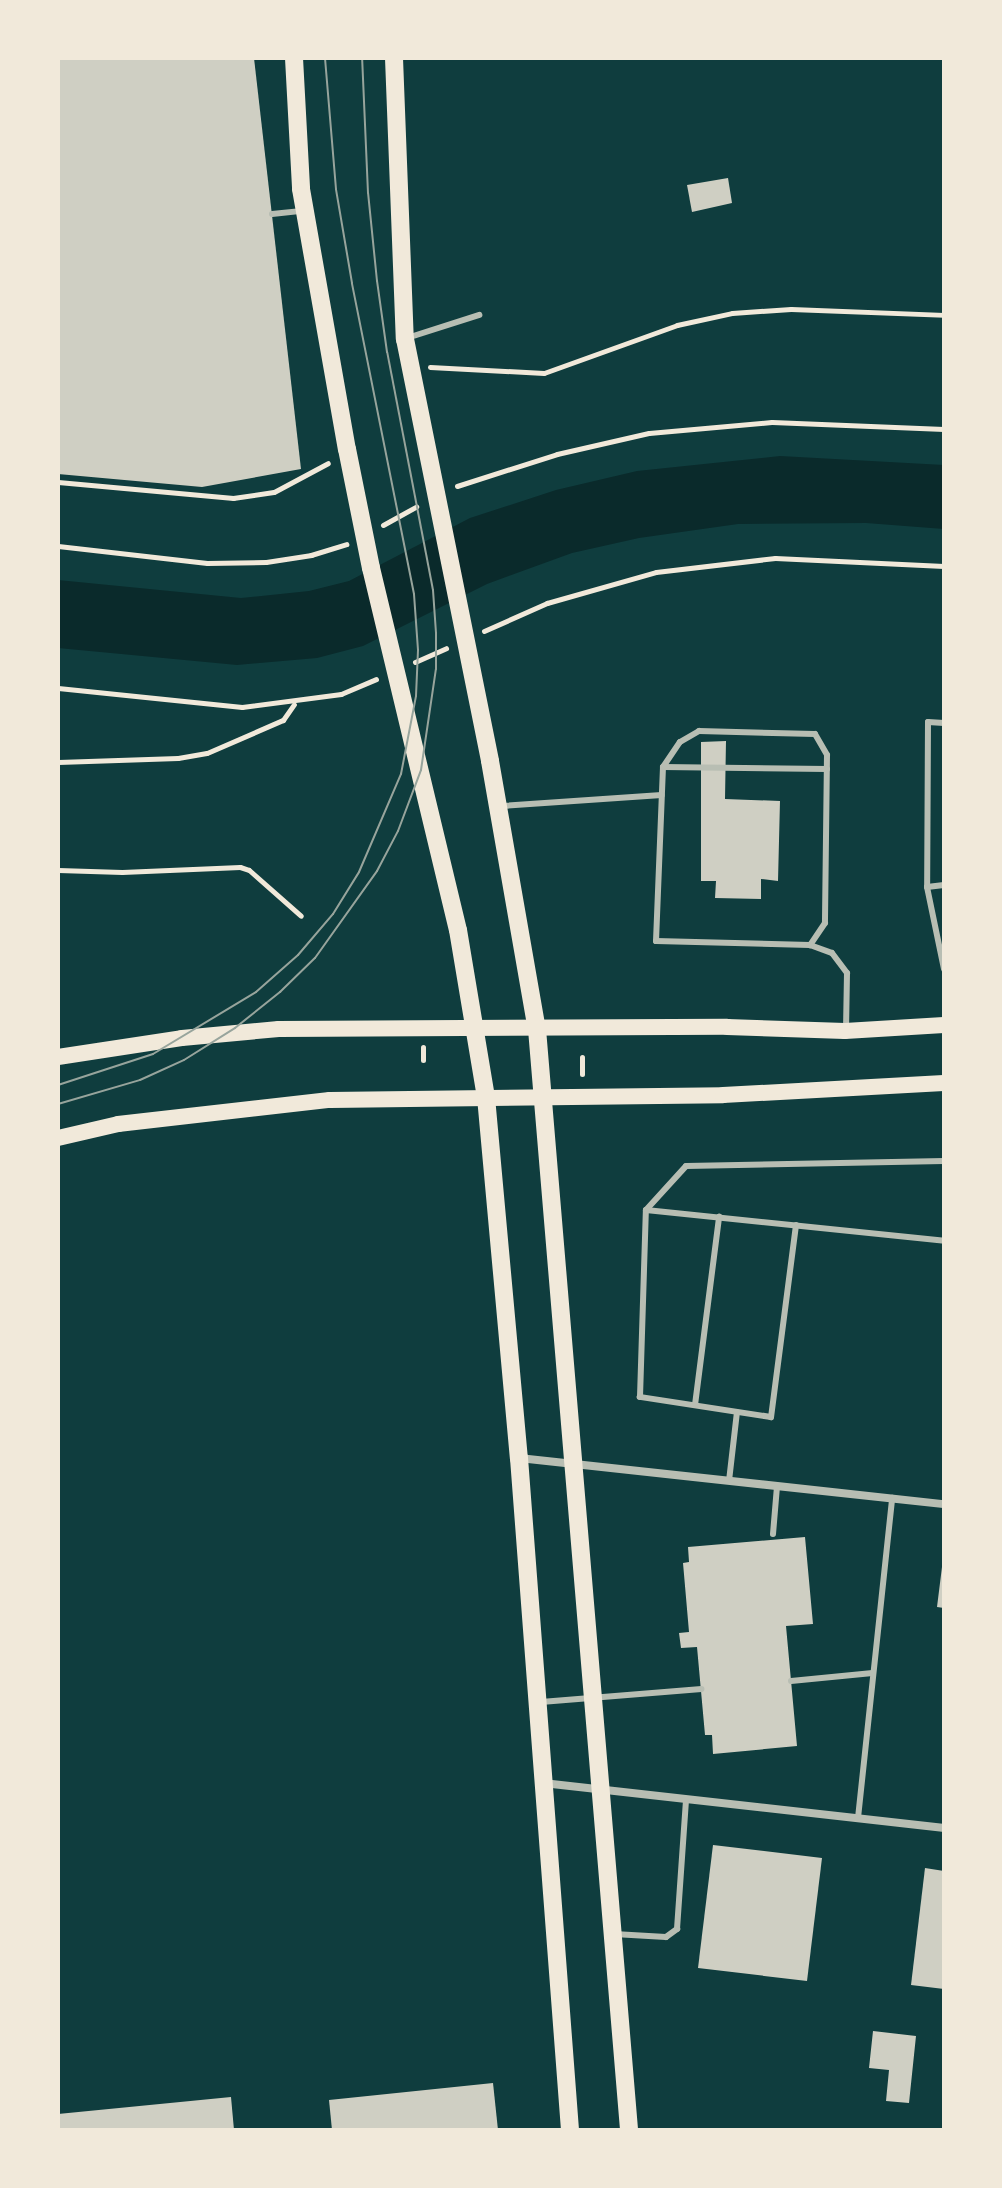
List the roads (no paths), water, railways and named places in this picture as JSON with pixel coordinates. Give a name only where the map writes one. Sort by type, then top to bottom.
[{"type":"main road","points":[[294,58],[305,210],[347,449],[371,568],[458,930],[486,1097],[519,1458],[542,1783],[575,2130]]},
{"type":"main road","points":[[394,58],[405,339],[499,806],[537,1029],[629,2130]]},
{"type":"main road","points":[[58,1057],[182,1038],[270,1030],[727,1027],[845,1031],[944,1025]]},
{"type":"main road","points":[[58,1138],[118,1124],[207,1111],[330,1100],[723,1095],[944,1083]]},
{"type":"street","points":[[519,1458],[944,1504]]},
{"type":"street","points":[[542,1783],[944,1828]]},
{"type":"lane","points":[[272,214],[305,210]]},
{"type":"lane","points":[[405,339],[479,315]]},
{"type":"lane","points":[[944,723],[928,722],[927,887],[944,969]]},
{"type":"lane","points":[[810,945],[825,923],[827,755],[815,734],[699,731],[680,742],[663,767],[656,941],[810,945],[832,953],[847,973],[845,1031]]},
{"type":"lane","points":[[663,767],[827,769]]},
{"type":"lane","points":[[499,806],[662,795]]},
{"type":"lane","points":[[927,887],[944,885]]},
{"type":"lane","points":[[796,1225],[771,1417],[640,1397],[646,1210],[686,1166],[944,1161]]},
{"type":"lane","points":[[646,1210],[944,1241]]},
{"type":"lane","points":[[695,1405],[719,1217]]},
{"type":"lane","points":[[729,1481],[737,1412]]},
{"type":"lane","points":[[773,1534],[777,1486]]},
{"type":"lane","points":[[858,1818],[892,1498]]},
{"type":"lane","points":[[791,1681],[873,1673]]},
{"type":"lane","points":[[536,1703],[701,1689]]},
{"type":"lane","points":[[614,1934],[666,1937],[677,1929],[686,1799]]},
{"type":"water","points":[[780,456],[944,465],[944,529],[866,523],[738,524],[639,538],[572,553],[487,584],[363,646],[317,658],[237,665],[58,648],[58,580],[241,598],[309,591],[349,581],[470,518],[556,490],[637,471]]},
{"type":"tram line","points":[[58,1085],[153,1054],[256,992],[298,955],[333,914],[359,872],[401,774],[416,696],[418,650],[414,594],[336,189],[325,58]]},
{"type":"tram line","points":[[58,1104],[140,1080],[184,1060],[235,1028],[280,992],[315,958],[377,871],[398,831],[421,770],[436,669],[433,590],[387,352],[377,281],[368,193],[362,58]]}]
